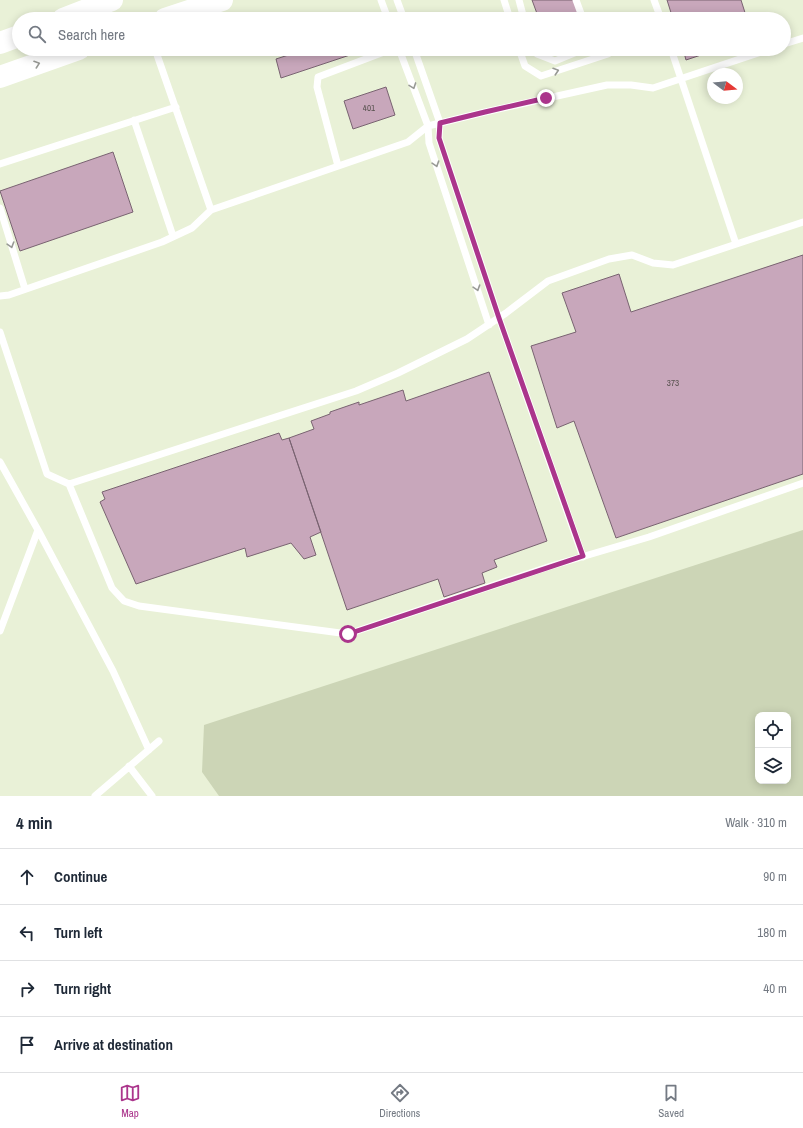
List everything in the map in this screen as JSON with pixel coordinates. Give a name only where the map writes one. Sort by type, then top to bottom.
[{"type":"main road","points":[[81,12],[112,0]]},
{"type":"main road","points":[[186,12],[222,0]]},
{"type":"main road","points":[[0,43],[12,39]]},
{"type":"main road","points":[[0,77],[60,56]]},
{"type":"lane","points":[[381,0],[385,12]]},
{"type":"lane","points":[[397,0],[401,12]]},
{"type":"lane","points":[[504,0],[508,12]]},
{"type":"lane","points":[[519,0],[522,12]]},
{"type":"lane","points":[[576,0],[580,12]]},
{"type":"lane","points":[[654,0],[658,12]]},
{"type":"lane","points":[[791,42],[803,38]]},
{"type":"lane","points":[[158,56],[211,210]]},
{"type":"lane","points":[[338,166],[317,87],[318,77],[374,56]]},
{"type":"lane","points":[[402,56],[428,126],[429,143],[489,325]]},
{"type":"lane","points":[[416,56],[440,123],[439,138],[499,318],[583,556]]},
{"type":"lane","points":[[522,56],[525,66],[541,76],[602,56]]},
{"type":"lane","points":[[542,56],[555,61],[567,56]]},
{"type":"lane","points":[[673,56],[736,244]]},
{"type":"lane","points":[[0,296],[9,295],[162,242],[192,228],[211,210],[408,142],[428,126],[607,85],[631,85],[654,88],[749,56]]},
{"type":"lane","points":[[0,164],[176,107]]},
{"type":"lane","points":[[134,120],[174,236]]},
{"type":"lane","points":[[0,208],[25,289]]},
{"type":"lane","points":[[0,332],[47,474],[69,484],[356,391],[398,373],[461,342],[499,318],[548,281],[609,259],[632,255],[653,263],[673,265],[803,222]]},
{"type":"lane","points":[[0,462],[113,671],[148,750]]},
{"type":"lane","points":[[69,484],[112,588],[124,601],[139,606],[348,634],[583,556],[649,537],[803,483]]},
{"type":"lane","points":[[0,630],[38,530]]},
{"type":"lane","points":[[94,796],[159,741]]},
{"type":"lane","points":[[129,766],[152,796]]},
{"type":"green space","points":[[803,530],[803,796],[219,796],[202,772],[204,725]]},
{"type":"building","points":[[532,0],[574,0],[578,12],[536,12]]},
{"type":"building","points":[[667,0],[741,0],[745,12],[671,12]]},
{"type":"building","points":[[285,56],[347,56],[281,78],[276,59]]},
{"type":"building","points":[[685,56],[698,56],[686,60]]},
{"type":"building","points":[[386,87],[395,115],[353,129],[344,101]]},
{"type":"building","points":[[113,152],[133,212],[20,251],[0,191]]},
{"type":"building","points":[[803,255],[803,474],[616,538],[574,421],[557,428],[531,346],[576,332],[562,293],[619,274],[631,312]]},
{"type":"building","points":[[489,372],[547,541],[494,560],[497,567],[482,573],[485,583],[444,597],[438,579],[347,610],[289,438],[314,429],[311,421],[330,414],[330,412],[359,402],[359,405],[403,390],[406,401]]},
{"type":"building","points":[[279,433],[282,440],[289,438],[321,532],[310,537],[316,555],[304,559],[291,543],[247,557],[245,548],[136,584],[100,502],[105,499],[102,492]]},
{"type":"route","points":[[348,634],[583,556],[499,318],[439,138],[440,123],[546,98]]}]
